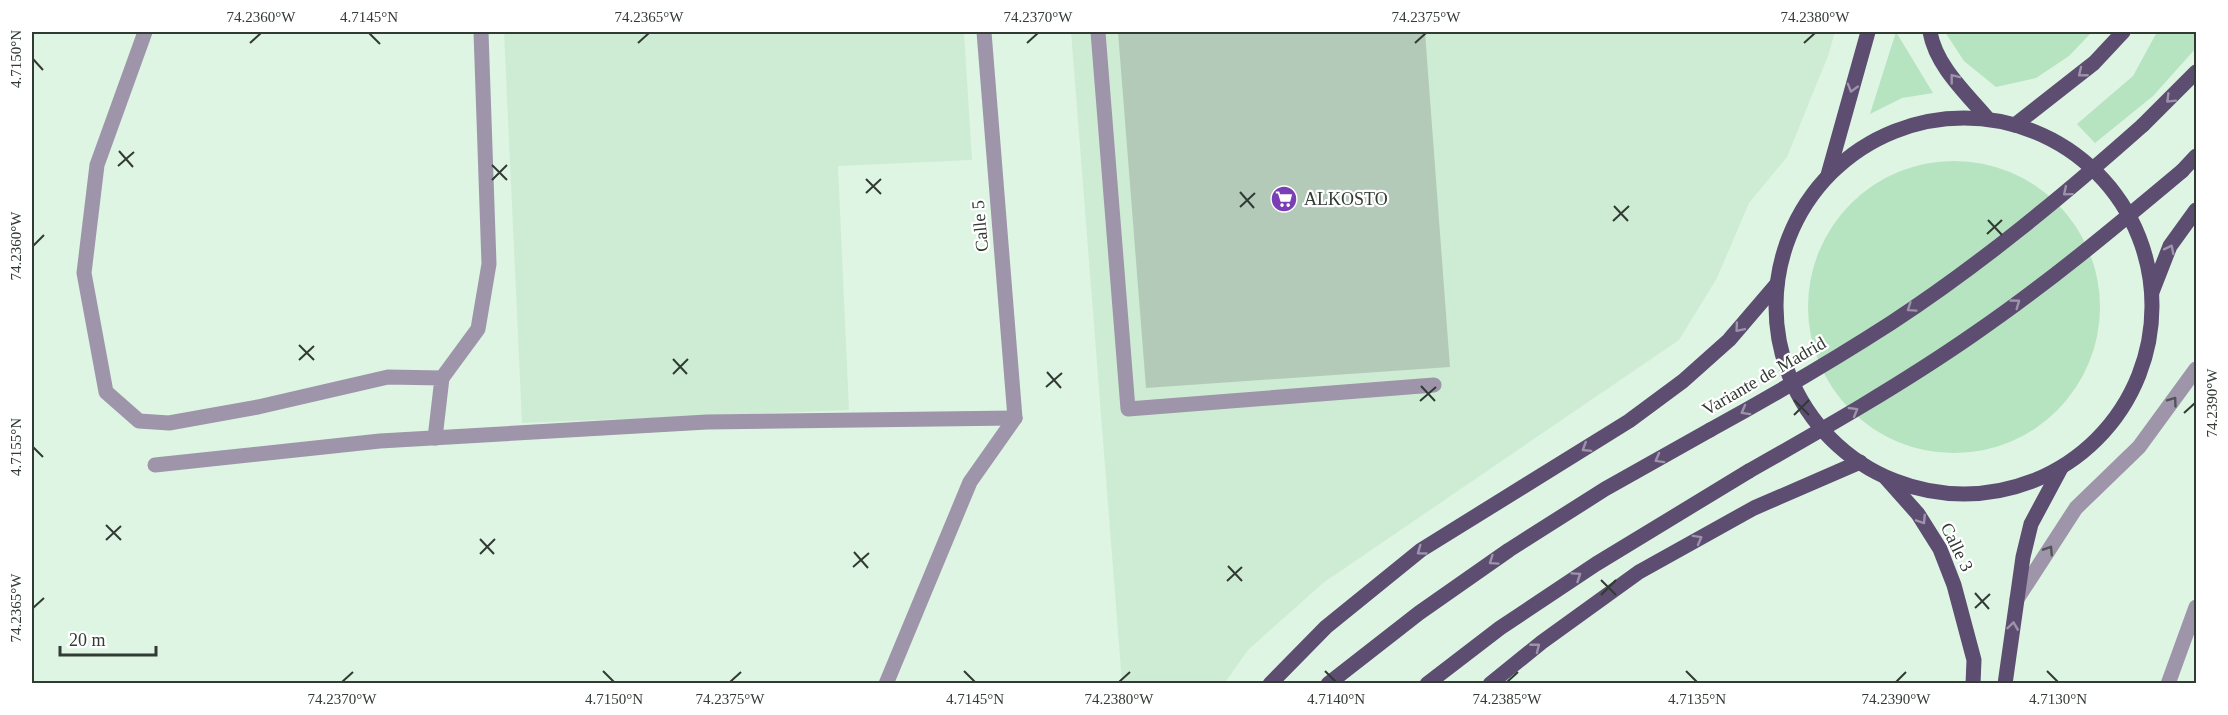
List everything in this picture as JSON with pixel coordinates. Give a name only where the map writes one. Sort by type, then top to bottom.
[{"type":"main road","points":[[1828,175],[1868,32]]},
{"type":"main road","points":[[1930,32],[1931,40],[1949,73],[1988,119]]},
{"type":"main road","points":[[2015,125],[2094,63],[2123,32]]},
{"type":"main road","name":"Variante de Madrid","points":[[1328,684],[1419,613],[1509,550],[1605,489],[1803,379],[1912,308],[2063,195],[2143,125],[2196,72]]},
{"type":"main road","points":[[1944,118],[1988,119],[2015,125],[2067,149],[2110,187],[2139,236],[2152,292],[2152,324],[2146,356],[2135,387],[2119,415],[2093,445],[2061,468],[2019,487],[1973,494],[1928,490],[1884,476],[1860,462],[1818,423],[1789,374],[1776,318],[1777,284],[1786,244],[1803,207],[1828,175],[1862,147],[1901,128],[1944,118]]},
{"type":"main road","points":[[1427,684],[1500,628],[1596,564],[1749,471],[1863,406],[1974,334],[2080,256],[2182,171],[2196,156]]},
{"type":"main road","points":[[2152,292],[2170,246],[2196,210]]},
{"type":"main road","points":[[1270,684],[1326,627],[1421,550],[1619,427],[1683,381],[1729,340],[1777,284]]},
{"type":"main road","points":[[1490,684],[1542,642],[1639,572],[1754,508],[1860,462]]},
{"type":"main road","points":[[2005,684],[2023,557],[2031,524],[2061,468]]},
{"type":"main road","name":"Calle 3","points":[[1884,476],[1918,514],[1940,549],[1954,585],[1972,651],[1973,684]]},
{"type":"street","points":[[145,32],[97,165],[84,273],[106,392],[139,422],[169,423],[258,407],[388,377],[442,378]]},
{"type":"street","points":[[435,438],[442,378],[478,329],[489,264],[481,32]]},
{"type":"street","name":"Calle 5","points":[[984,32],[1015,418]]},
{"type":"street","points":[[1098,32],[1128,409],[1434,385]]},
{"type":"street","points":[[2017,599],[2076,508],[2139,447],[2196,369]]},
{"type":"street","points":[[155,465],[380,441],[707,422],[1015,418]]},
{"type":"street","points":[[886,684],[970,482],[1015,418]]},
{"type":"street","points":[[2168,684],[2196,607]]},
{"type":"shaded area","points":[[504,32],[964,32],[972,160],[838,166],[849,410],[522,423]]},
{"type":"shaded area","name":"ALKOSTO","points":[[1071,32],[1835,32],[1828,56],[1787,157],[1749,203],[1717,278],[1679,340],[1323,583],[1248,650],[1224,684],[1122,683]]},
{"type":"shaded area","points":[[1896,32],[1933,93],[1902,98],[1870,114]]},
{"type":"shaded area","points":[[1945,32],[2092,32],[2069,56],[2036,78],[1996,87],[1964,61]]},
{"type":"shaded area","points":[[2157,32],[2196,32],[2196,48],[2153,96],[2095,143],[2077,124],[2133,76]]},
{"type":"shaded area","points":[[1954,161],[1982,164],[2010,172],[2035,186],[2057,204],[2075,226],[2089,251],[2097,279],[2100,307],[2097,335],[2089,363],[2075,388],[2057,410],[2035,428],[2010,442],[1982,450],[1954,453],[1926,450],[1898,442],[1873,428],[1851,410],[1833,388],[1819,363],[1811,335],[1808,307],[1811,279],[1819,251],[1833,226],[1851,204],[1873,186],[1898,172],[1926,164]]},
{"type":"building","name":"ALKOSTO","points":[[1118,32],[1425,32],[1450,367],[1146,388]]},
{"type":"place","name":"ALKOSTO","points":[[1284,199]]}]
